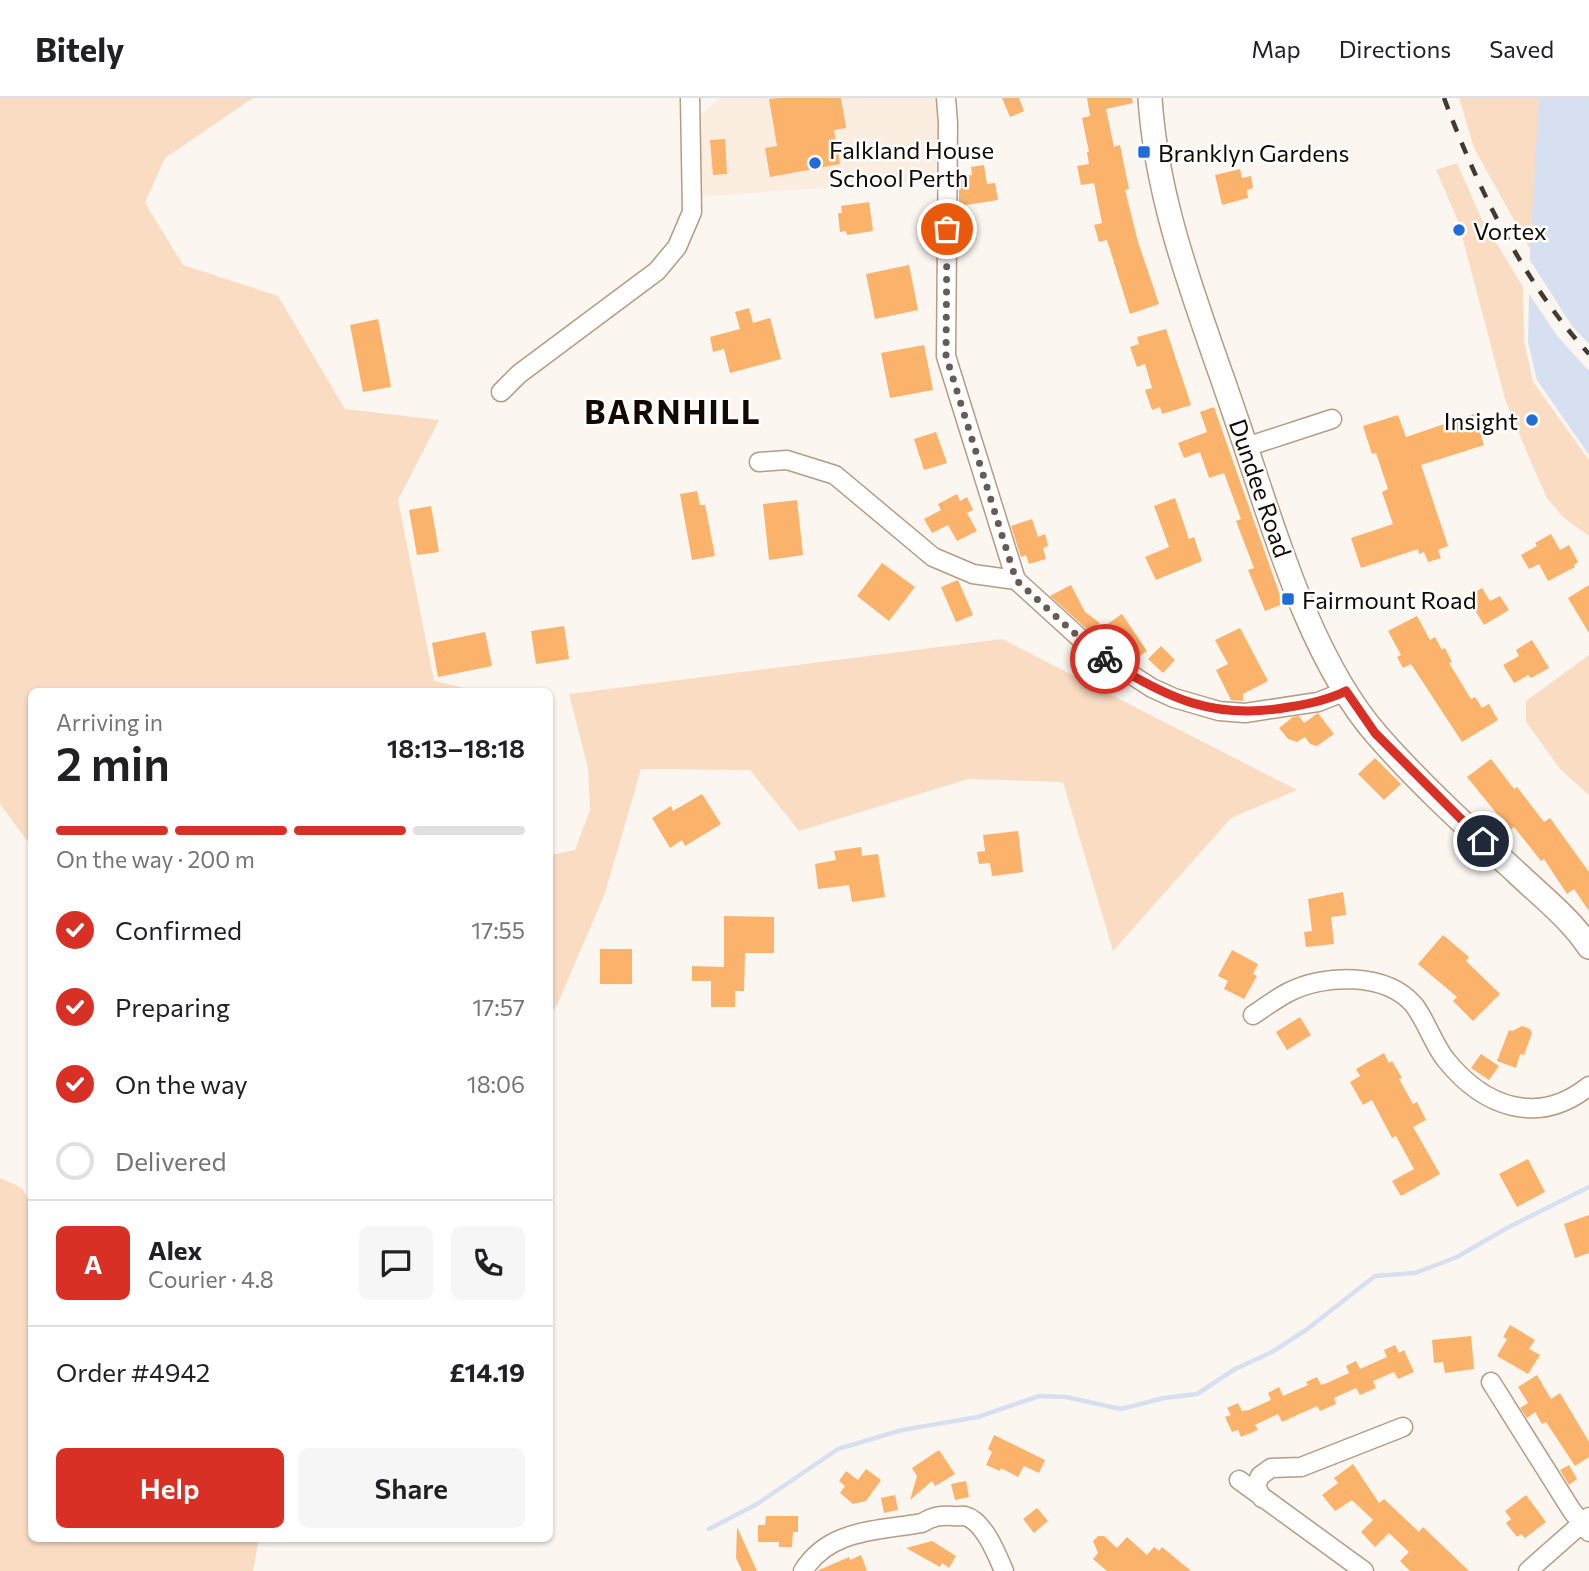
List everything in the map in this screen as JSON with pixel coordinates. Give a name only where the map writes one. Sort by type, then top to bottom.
[{"type":"main road","name":"Dundee Road","points":[[1150,98],[1157,159],[1175,239],[1281,549],[1326,657],[1375,733],[1434,794],[1554,907],[1589,947]]},
{"type":"street","points":[[501,392],[519,374],[657,271],[677,247],[692,212],[690,98]]},
{"type":"street","points":[[946,98],[946,356],[1016,580],[1093,650],[1174,698],[1219,711],[1245,713],[1318,702],[1346,691]]},
{"type":"street","points":[[1246,447],[1332,419]]},
{"type":"street","points":[[759,462],[787,460],[835,475],[933,558],[972,573],[1016,580]]},
{"type":"street","points":[[1253,1015],[1290,991],[1310,984],[1328,980],[1370,982],[1385,986],[1412,1003],[1445,1059],[1494,1101],[1527,1109],[1544,1108],[1589,1086]]},
{"type":"street","points":[[1492,1382],[1572,1511],[1587,1524],[1528,1571]]},
{"type":"street","points":[[1262,1498],[1256,1486],[1261,1476],[1271,1468],[1301,1467],[1404,1427]]},
{"type":"street","points":[[1239,1480],[1364,1571]]},
{"type":"street","points":[[803,1571],[811,1558],[839,1538],[922,1523],[932,1517],[945,1515],[965,1516],[975,1521],[991,1543],[1004,1571]]},
{"type":"shaded area","points":[[0,98],[253,98],[165,158],[145,203],[183,265],[278,296],[345,409],[439,420],[398,500],[434,681],[464,688],[28,688],[28,842],[0,804]]},
{"type":"shaded area","name":"Falkland House School Perth","points":[[720,98],[936,98],[938,146],[934,180],[696,197],[694,115],[703,113]]},
{"type":"shaded area","points":[[1459,98],[1540,98],[1530,249],[1474,148]]},
{"type":"shaded area","points":[[1457,163],[1481,218],[1523,287],[1524,341],[1533,382],[1589,460],[1589,536],[1563,517],[1547,498],[1505,399],[1458,221],[1436,170]]},
{"type":"shaded area","points":[[1002,639],[1297,790],[1231,818],[1113,951],[1063,782],[968,779],[799,831],[750,770],[641,769],[605,893],[553,1011],[553,854],[575,850],[590,810],[588,768],[569,694]]},
{"type":"shaded area","points":[[1589,655],[1589,795],[1561,770],[1526,722],[1526,701]]},
{"type":"shaded area","points":[[0,1178],[22,1188],[28,1199],[28,1542],[258,1542],[253,1571],[0,1571]]},
{"type":"water","points":[[1539,98],[1589,98],[1589,455],[1537,380],[1528,342],[1530,249]]},
{"type":"pier","points":[[1526,254],[1572,326],[1589,344],[1589,371],[1558,337],[1525,288]]},
{"type":"building","points":[[841,98],[846,128],[834,130],[840,164],[770,177],[765,148],[777,146],[769,99]]},
{"type":"building","points":[[1002,98],[1019,98],[1024,111],[1010,117]]},
{"type":"building","points":[[1087,98],[1132,98],[1133,103],[1106,109],[1114,147],[1120,145],[1129,189],[1125,190],[1138,242],[1159,304],[1130,314],[1107,240],[1099,242],[1094,225],[1102,223],[1094,183],[1081,185],[1077,166],[1089,164],[1082,118],[1090,116]]},
{"type":"building","points":[[725,139],[727,174],[713,175],[710,140]]},
{"type":"building","points":[[984,165],[987,184],[995,183],[998,200],[959,206],[959,177],[972,175],[971,167]]},
{"type":"building","points":[[1240,169],[1242,178],[1251,176],[1253,188],[1247,190],[1248,198],[1222,205],[1215,175]]},
{"type":"building","points":[[869,202],[873,231],[847,235],[846,231],[840,232],[838,213],[842,213],[841,206]]},
{"type":"building","points":[[909,265],[918,310],[875,319],[866,274]]},
{"type":"building","points":[[749,308],[753,323],[770,318],[781,359],[730,373],[724,349],[713,352],[710,337],[740,329],[735,312]]},
{"type":"building","points":[[378,319],[391,387],[363,392],[350,325]]},
{"type":"building","points":[[1166,329],[1191,405],[1162,414],[1160,407],[1152,410],[1145,390],[1152,388],[1145,364],[1137,367],[1130,347],[1139,344],[1137,337]]},
{"type":"building","points":[[924,345],[933,390],[890,398],[881,353]]},
{"type":"building","points":[[1214,407],[1283,604],[1265,611],[1248,570],[1254,568],[1236,521],[1241,519],[1224,473],[1209,478],[1200,452],[1184,458],[1178,443],[1207,432],[1200,412]]},
{"type":"building","points":[[1474,414],[1484,445],[1421,465],[1448,546],[1438,550],[1441,558],[1428,562],[1424,552],[1419,554],[1418,549],[1361,568],[1351,538],[1393,524],[1382,492],[1388,489],[1376,453],[1372,454],[1363,426],[1398,415],[1406,437]]},
{"type":"building","points":[[936,432],[947,463],[924,470],[914,439]]},
{"type":"building","points":[[697,491],[700,505],[705,505],[715,556],[692,560],[680,494]]},
{"type":"building","points":[[957,494],[960,501],[967,497],[973,510],[967,513],[977,531],[957,541],[948,525],[932,533],[924,519],[941,510],[938,504]]},
{"type":"building","points":[[1175,498],[1189,539],[1194,537],[1202,561],[1156,580],[1145,557],[1169,547],[1154,506]]},
{"type":"building","points":[[797,500],[803,555],[769,560],[763,504]]},
{"type":"building","points":[[431,506],[439,552],[417,555],[409,510]]},
{"type":"building","points":[[1032,519],[1038,537],[1045,534],[1048,546],[1043,548],[1046,559],[1029,564],[1026,555],[1021,557],[1011,526]]},
{"type":"building","points":[[1551,534],[1560,550],[1569,545],[1578,562],[1575,567],[1548,581],[1539,564],[1529,569],[1521,555]]},
{"type":"building","points":[[882,563],[915,587],[889,621],[857,596]]},
{"type":"building","points":[[958,580],[973,615],[956,622],[941,587]]},
{"type":"building","points":[[1071,585],[1085,612],[1100,623],[1089,631],[1050,596]]},
{"type":"building","points":[[1589,585],[1589,633],[1568,598]]},
{"type":"building","points":[[1482,588],[1490,601],[1500,596],[1509,610],[1484,625],[1467,597]]},
{"type":"building","points":[[1122,614],[1147,651],[1137,658],[1130,647],[1124,651],[1106,625]]},
{"type":"building","points":[[1417,616],[1430,640],[1435,637],[1442,650],[1445,648],[1452,662],[1449,663],[1471,699],[1475,697],[1482,708],[1489,704],[1498,720],[1462,742],[1411,664],[1403,668],[1397,657],[1401,655],[1388,631]]},
{"type":"building","points":[[564,626],[569,659],[536,664],[531,631]]},
{"type":"building","points":[[1240,628],[1268,681],[1243,694],[1243,701],[1231,700],[1216,670],[1228,664],[1215,640]]},
{"type":"building","points":[[485,632],[492,666],[438,677],[432,643]]},
{"type":"building","points":[[1532,640],[1549,668],[1531,678],[1528,675],[1514,683],[1503,665],[1519,656],[1516,650]]},
{"type":"building","points":[[1161,646],[1175,660],[1163,673],[1148,659]]},
{"type":"building","points":[[1318,713],[1334,734],[1317,746],[1310,744],[1305,737],[1297,742],[1288,739],[1279,728],[1293,717],[1299,716],[1304,723]]},
{"type":"building","points":[[1375,758],[1401,784],[1384,800],[1358,774]]},
{"type":"building","points":[[1491,759],[1544,822],[1550,818],[1589,872],[1589,911],[1574,889],[1567,894],[1544,859],[1541,861],[1514,827],[1510,830],[1467,777]]},
{"type":"building","points":[[702,794],[721,824],[685,846],[682,840],[670,848],[652,818],[671,806],[673,811]]},
{"type":"building","points":[[1018,831],[1023,872],[992,876],[990,863],[979,864],[977,852],[985,851],[983,835]]},
{"type":"building","points":[[861,847],[862,856],[878,854],[885,897],[852,902],[849,885],[818,889],[815,864],[836,860],[834,851]]},
{"type":"building","points":[[1343,892],[1346,915],[1331,917],[1334,944],[1306,947],[1304,932],[1312,931],[1308,899]]},
{"type":"building","points":[[724,916],[774,917],[774,953],[745,953],[744,991],[735,991],[735,1007],[711,1007],[711,981],[692,981],[692,966],[724,967]]},
{"type":"building","points":[[1443,935],[1469,957],[1466,961],[1500,994],[1473,1021],[1453,1001],[1457,997],[1418,964]]},
{"type":"building","points":[[600,949],[632,949],[632,984],[600,984]]},
{"type":"building","points":[[1232,950],[1258,964],[1253,974],[1257,976],[1244,999],[1224,989],[1228,981],[1218,976]]},
{"type":"building","points":[[1300,1017],[1311,1035],[1287,1050],[1276,1032]]},
{"type":"building","points":[[1522,1026],[1530,1029],[1532,1033],[1524,1055],[1520,1054],[1516,1068],[1497,1061],[1509,1030]]},
{"type":"building","points":[[1384,1053],[1389,1063],[1392,1061],[1413,1104],[1417,1102],[1426,1120],[1413,1127],[1440,1174],[1401,1196],[1392,1181],[1414,1169],[1396,1136],[1392,1138],[1372,1100],[1363,1105],[1350,1082],[1360,1076],[1356,1069]]},
{"type":"building","points":[[1481,1054],[1499,1066],[1489,1080],[1471,1068]]},
{"type":"building","points":[[1528,1159],[1545,1192],[1517,1207],[1499,1174]]},
{"type":"building","points":[[1589,1215],[1589,1253],[1575,1258],[1564,1224]]},
{"type":"building","points":[[1510,1325],[1535,1340],[1529,1349],[1540,1355],[1528,1374],[1497,1356],[1507,1339],[1503,1337]]},
{"type":"building","points":[[1471,1336],[1474,1369],[1445,1373],[1443,1362],[1434,1363],[1432,1340]]},
{"type":"building","points":[[1395,1345],[1399,1353],[1404,1350],[1414,1372],[1398,1379],[1394,1372],[1373,1381],[1376,1388],[1360,1395],[1356,1388],[1334,1398],[1336,1404],[1320,1411],[1317,1406],[1282,1422],[1278,1414],[1255,1425],[1258,1430],[1241,1437],[1238,1430],[1232,1432],[1225,1417],[1231,1415],[1227,1408],[1238,1403],[1242,1411],[1249,1410],[1271,1400],[1268,1393],[1279,1387],[1283,1396],[1308,1385],[1306,1382],[1317,1377],[1321,1385],[1327,1383],[1349,1373],[1346,1366],[1356,1361],[1360,1369],[1387,1357],[1384,1350]]},
{"type":"building","points":[[1537,1375],[1551,1399],[1560,1393],[1589,1442],[1589,1457],[1575,1466],[1546,1422],[1542,1424],[1535,1412],[1527,1418],[1520,1408],[1528,1403],[1518,1387]]},
{"type":"building","points":[[994,1435],[1045,1460],[1039,1473],[1024,1466],[1018,1477],[1001,1468],[1000,1471],[986,1465],[992,1452],[988,1449]]},
{"type":"building","points":[[939,1450],[955,1474],[935,1486],[932,1481],[910,1500],[917,1476],[912,1468]]},
{"type":"building","points":[[1353,1464],[1379,1503],[1384,1499],[1419,1532],[1423,1527],[1469,1571],[1410,1571],[1400,1561],[1409,1552],[1389,1533],[1375,1547],[1361,1532],[1373,1520],[1352,1500],[1335,1511],[1322,1495],[1338,1483],[1334,1478]]},
{"type":"building","points":[[1569,1465],[1577,1479],[1569,1485],[1560,1470]]},
{"type":"building","points":[[866,1469],[881,1480],[866,1501],[853,1504],[840,1493],[845,1486],[839,1481],[846,1471],[858,1480]]},
{"type":"building","points":[[966,1481],[969,1497],[955,1500],[951,1484]]},
{"type":"building","points":[[895,1495],[898,1510],[884,1513],[881,1498]]},
{"type":"building","points":[[1526,1495],[1546,1522],[1525,1538],[1521,1534],[1517,1537],[1506,1523],[1511,1519],[1505,1511]]},
{"type":"building","points":[[1037,1508],[1048,1521],[1034,1533],[1023,1519]]},
{"type":"building","points":[[766,1516],[798,1516],[798,1532],[793,1532],[792,1547],[779,1547],[779,1542],[758,1542],[758,1525],[765,1525]]},
{"type":"building","points":[[737,1527],[757,1571],[742,1571],[736,1558]]},
{"type":"building","points":[[1098,1536],[1104,1536],[1117,1548],[1127,1537],[1147,1555],[1154,1547],[1159,1551],[1162,1547],[1191,1571],[1107,1571],[1093,1559],[1098,1553],[1093,1541]]},
{"type":"building","points":[[932,1541],[956,1556],[949,1568],[942,1563],[940,1567],[906,1548]]},
{"type":"building","points":[[861,1555],[867,1571],[817,1571],[849,1557],[850,1560]]},
{"type":"waterway","points":[[709,1529],[757,1504],[838,1449],[902,1430],[978,1417],[1039,1396],[1066,1397],[1121,1409],[1164,1398],[1197,1394],[1235,1369],[1272,1352],[1306,1330],[1375,1276],[1415,1273],[1457,1257],[1507,1228],[1589,1187]]},
{"type":"railway","points":[[1444,98],[1487,200],[1504,233],[1543,296],[1589,354]]},
{"type":"way so far","points":[[947,229],[946,356],[1016,580],[1105,659]]},
{"type":"place","name":"Branklyn Gardens","points":[[1144,152]]},
{"type":"place","name":"Falkland House School Perth","points":[[815,163]]},
{"type":"place","name":"Vortex","points":[[1459,230]]},
{"type":"place","name":"Insight","points":[[1532,420]]},
{"type":"place","name":"Fairmount Road","points":[[1288,599]]},
{"type":"district","name":"BARNHILL","points":[[673,411]]},
{"type":"route","points":[[1105,659],[1152,688],[1194,705],[1219,711],[1268,711],[1318,702],[1346,691],[1375,733],[1483,841]]}]
